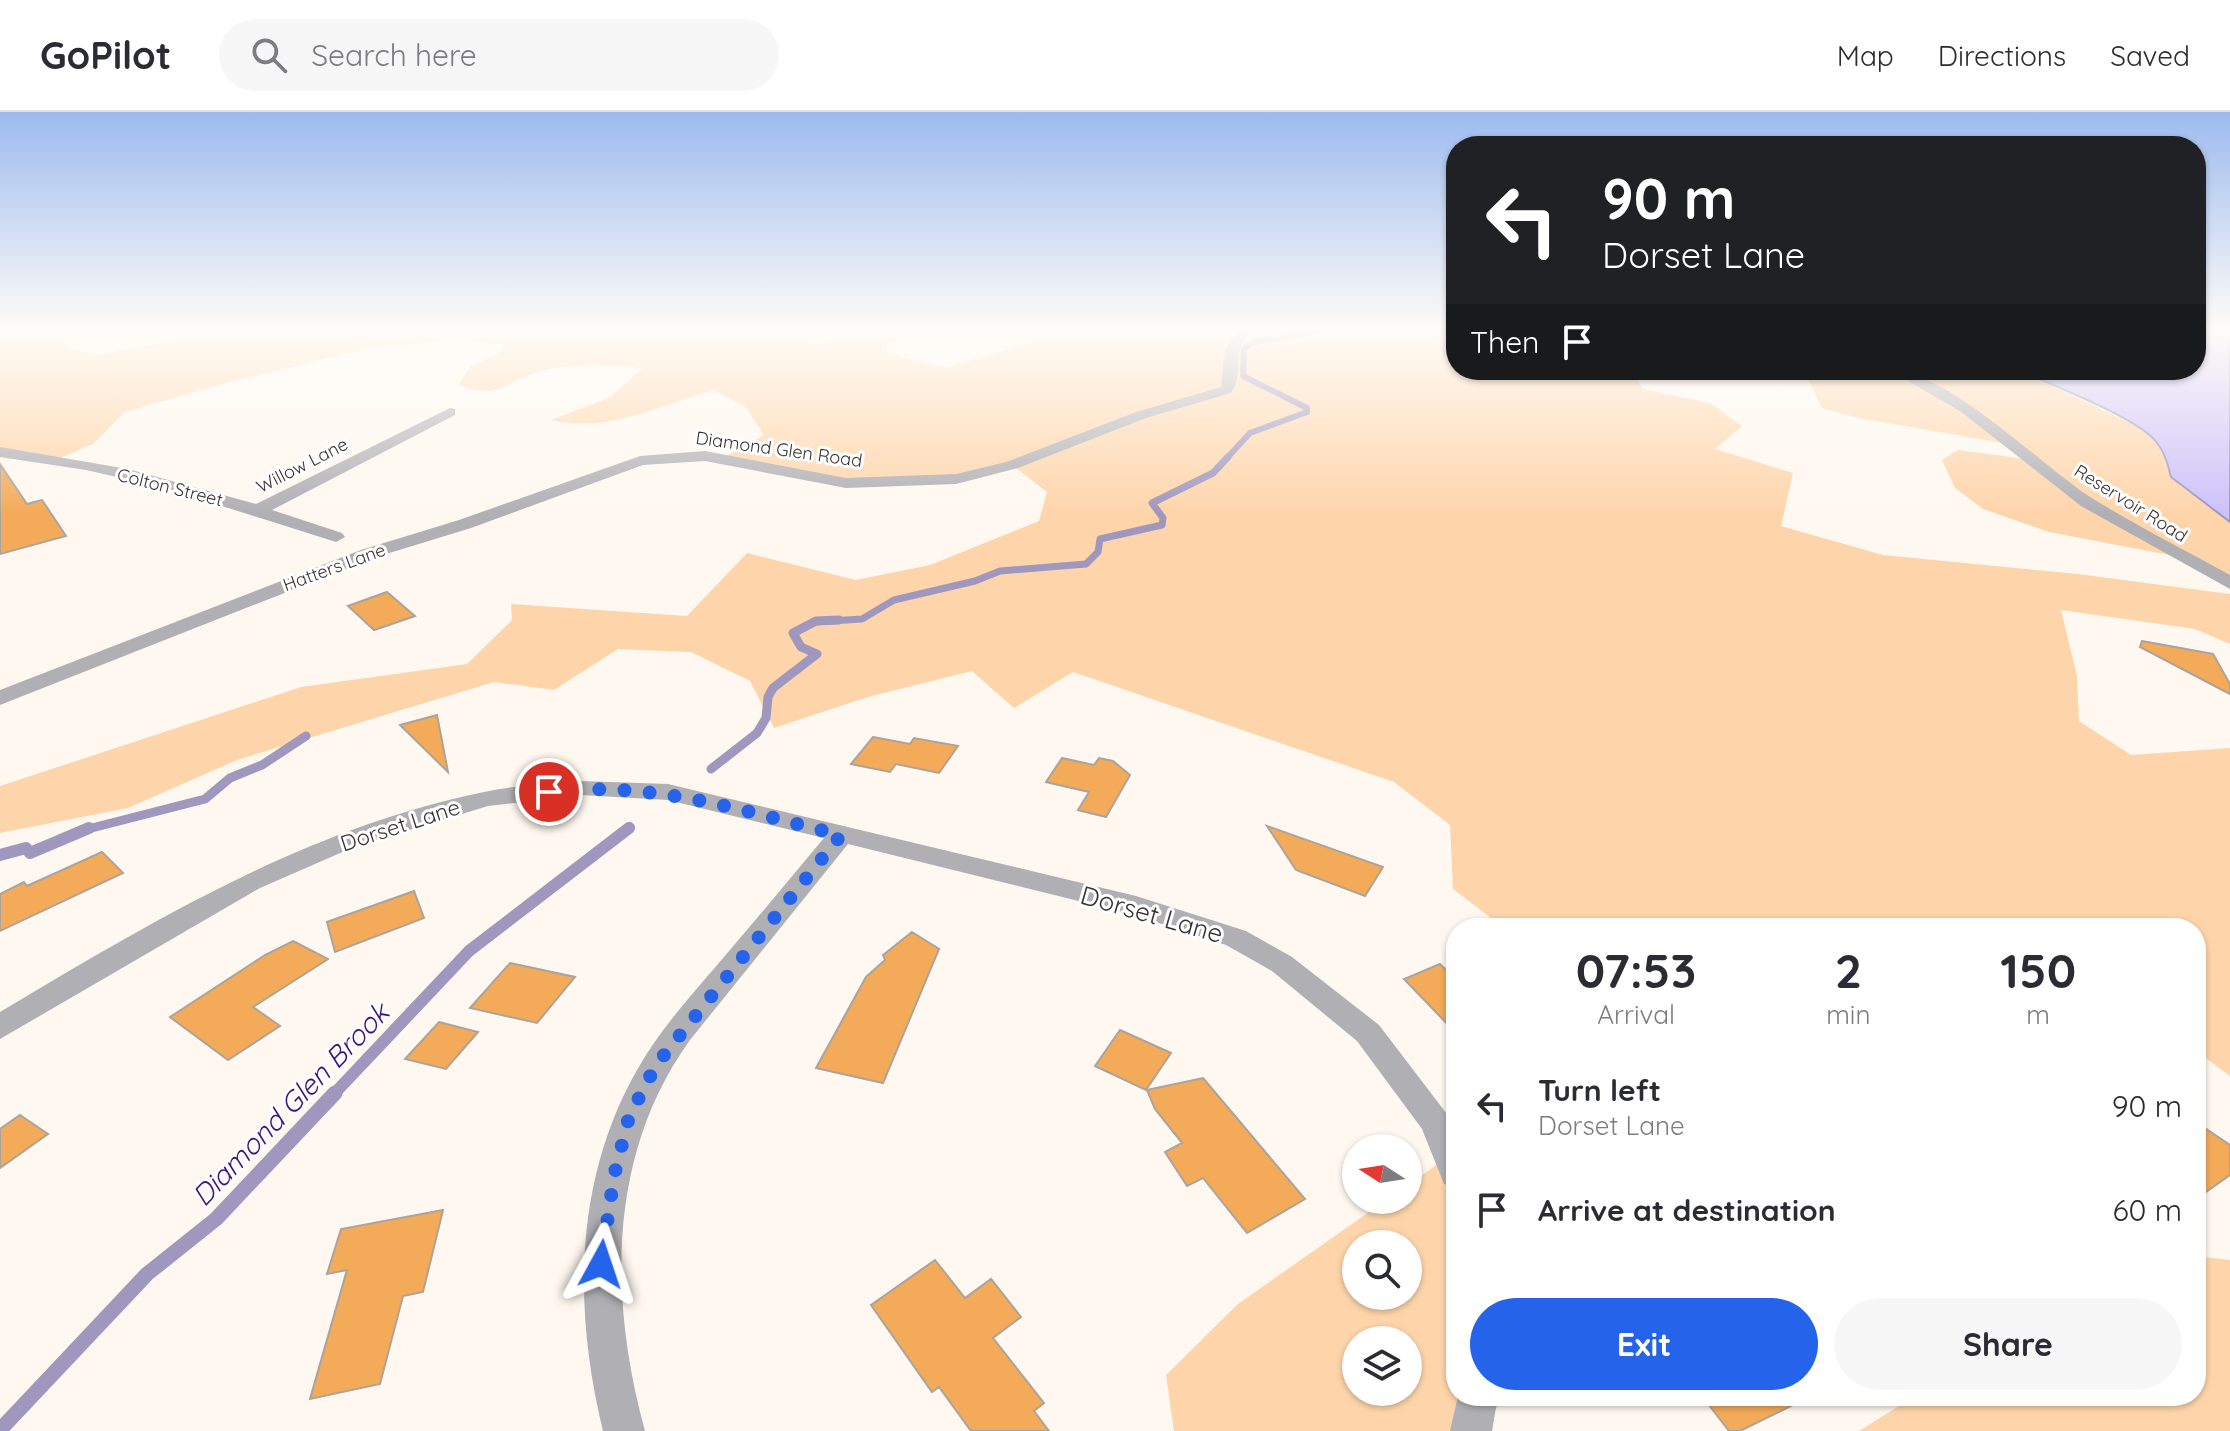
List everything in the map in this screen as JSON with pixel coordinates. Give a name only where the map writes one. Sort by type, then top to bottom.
[{"type":"street","name":"Diamond Glen Road","points":[[675,456],[705,456],[846,483],[919,481],[985,473],[1141,415],[1221,392]]},
{"type":"street","name":"Reservoir Road","points":[[1934,392],[1977,416],[2087,502],[2230,583]]},
{"type":"street","name":"Willow Lane","points":[[258,510],[450,412]]},
{"type":"street","name":"Colton Street","points":[[0,452],[87,467],[258,510],[336,537],[413,539]]},
{"type":"street","name":"Hatters Lane","points":[[0,698],[319,572],[631,464],[675,456]]},
{"type":"street","points":[[319,572],[331,560],[336,537]]},
{"type":"street","name":"Dorset Lane","points":[[0,1027],[150,936],[250,882],[345,841],[486,799],[581,788],[668,792],[1136,906],[1236,938],[1282,964],[1368,1033],[1436,1122],[1446,1148]]},
{"type":"street","points":[[624,1431],[609,1382],[600,1309],[602,1242],[629,1117],[656,1065],[689,1020],[841,835]]},
{"type":"street","points":[[1471,1431],[1476,1406]]},
{"type":"shaded area","points":[[0,392],[195,392],[125,412],[93,444],[53,461],[0,452]]},
{"type":"shaded area","points":[[617,392],[708,392],[612,421],[572,423],[551,420],[611,397]]},
{"type":"shaded area","points":[[716,392],[1655,392],[1710,403],[1742,426],[1715,449],[1793,473],[1781,526],[1883,555],[2078,574],[2230,594],[2230,644],[2195,629],[2061,610],[2077,676],[2079,721],[2131,755],[2230,748],[2230,1076],[2206,1058],[2206,918],[1491,918],[1453,889],[1450,825],[1394,782],[1073,672],[1014,708],[972,671],[868,697],[774,728],[750,681],[691,652],[618,649],[554,690],[494,682],[237,760],[128,808],[0,833],[0,786],[301,687],[467,664],[512,620],[511,604],[687,616],[747,553],[856,580],[930,565],[1039,521],[1047,492],[1012,465],[985,473],[846,483],[721,459],[764,435],[745,406]]},
{"type":"shaded area","points":[[1814,392],[2064,392],[2135,425],[2156,440],[2181,486],[2230,522],[2230,583],[2180,557],[2049,532],[1983,509],[1955,488],[1942,460],[1958,450],[2033,460],[2015,445],[1858,418],[1822,408]]},
{"type":"shaded area","points":[[2069,392],[2230,392],[2230,522],[2171,477],[2162,451],[2148,434],[2133,423]]},
{"type":"shaded area","points":[[1446,1158],[1446,1406],[1499,1406],[1468,1431],[1174,1431],[1166,1375],[1238,1304],[1342,1231],[1342,1310],[1422,1310],[1422,1230],[1343,1230],[1366,1214],[1422,1214],[1422,1175]]},
{"type":"shaded area","points":[[2206,1257],[2230,1260],[2230,1431],[1859,1431],[1899,1406],[2206,1406]]},
{"type":"building","points":[[0,464],[27,504],[42,500],[66,536],[0,554]]},
{"type":"building","points":[[387,592],[415,616],[374,630],[348,606]]},
{"type":"building","points":[[2142,641],[2213,654],[2230,684],[2230,694],[2140,647]]},
{"type":"building","points":[[437,715],[448,772],[400,725]]},
{"type":"building","points":[[873,737],[910,744],[914,738],[958,746],[939,773],[896,764],[890,772],[851,764]]},
{"type":"building","points":[[1062,758],[1094,765],[1099,758],[1113,761],[1130,775],[1106,817],[1078,810],[1089,792],[1046,782]]},
{"type":"building","points":[[1267,826],[1383,867],[1365,896],[1296,870]]},
{"type":"building","points":[[102,852],[123,873],[0,931],[0,894],[24,882],[27,886]]},
{"type":"building","points":[[414,891],[424,918],[335,952],[327,922]]},
{"type":"building","points":[[912,932],[939,949],[883,1083],[816,1068],[866,977],[885,960],[883,955]]},
{"type":"building","points":[[293,941],[328,959],[253,1007],[280,1026],[228,1060],[170,1017],[265,955]]},
{"type":"building","points":[[510,963],[575,977],[537,1023],[470,1008]]},
{"type":"building","points":[[1440,964],[1446,970],[1446,1023],[1404,979]]},
{"type":"building","points":[[439,1022],[478,1032],[446,1069],[405,1059]]},
{"type":"building","points":[[1120,1030],[1171,1053],[1146,1090],[1095,1066]]},
{"type":"building","points":[[1203,1078],[1305,1199],[1247,1233],[1203,1178],[1187,1186],[1165,1152],[1182,1143],[1155,1109],[1147,1090]]},
{"type":"building","points":[[20,1115],[48,1134],[0,1168],[0,1129]]},
{"type":"building","points":[[2206,1129],[2230,1145],[2230,1175],[2206,1192]]},
{"type":"building","points":[[443,1210],[423,1292],[403,1296],[380,1384],[310,1399],[347,1270],[327,1274],[341,1229]]},
{"type":"building","points":[[935,1260],[965,1298],[991,1279],[1021,1317],[993,1338],[1044,1403],[1034,1411],[1049,1431],[971,1431],[939,1387],[932,1392],[871,1305]]},
{"type":"building","points":[[1710,1406],[1791,1406],[1740,1431],[1729,1431]]},
{"type":"waterway","name":"Diamond Glen Brook","points":[[1226,459],[1250,433],[1307,412],[1307,408],[1274,392]]},
{"type":"waterway","name":"Diamond Glen Brook","points":[[814,622],[862,619],[894,600],[975,581],[1000,571],[1086,564],[1098,552],[1100,539],[1162,525],[1163,518],[1152,503],[1213,473],[1228,457]]},
{"type":"waterway","name":"Diamond Glen Brook","points":[[814,622],[839,620]]},
{"type":"waterway","name":"Diamond Glen Brook","points":[[711,769],[757,733],[766,718],[768,697],[773,688],[817,654],[801,647],[793,633],[814,622]]},
{"type":"waterway","points":[[85,830],[205,799],[230,778],[262,765],[306,736]]},
{"type":"waterway","name":"Diamond Glen Brook","points":[[626,830],[630,827]]},
{"type":"waterway","points":[[85,830],[89,828]]},
{"type":"waterway","name":"Diamond Glen Brook","points":[[333,1095],[469,951],[629,828]]},
{"type":"waterway","points":[[0,855],[26,848],[30,853],[85,830]]},
{"type":"waterway","name":"Diamond Glen Brook","points":[[0,1430],[147,1274],[216,1219],[335,1093]]},
{"type":"route","points":[[549,792],[581,788],[668,792],[841,835],[689,1020],[656,1065],[629,1117],[614,1176],[601,1264]]}]
